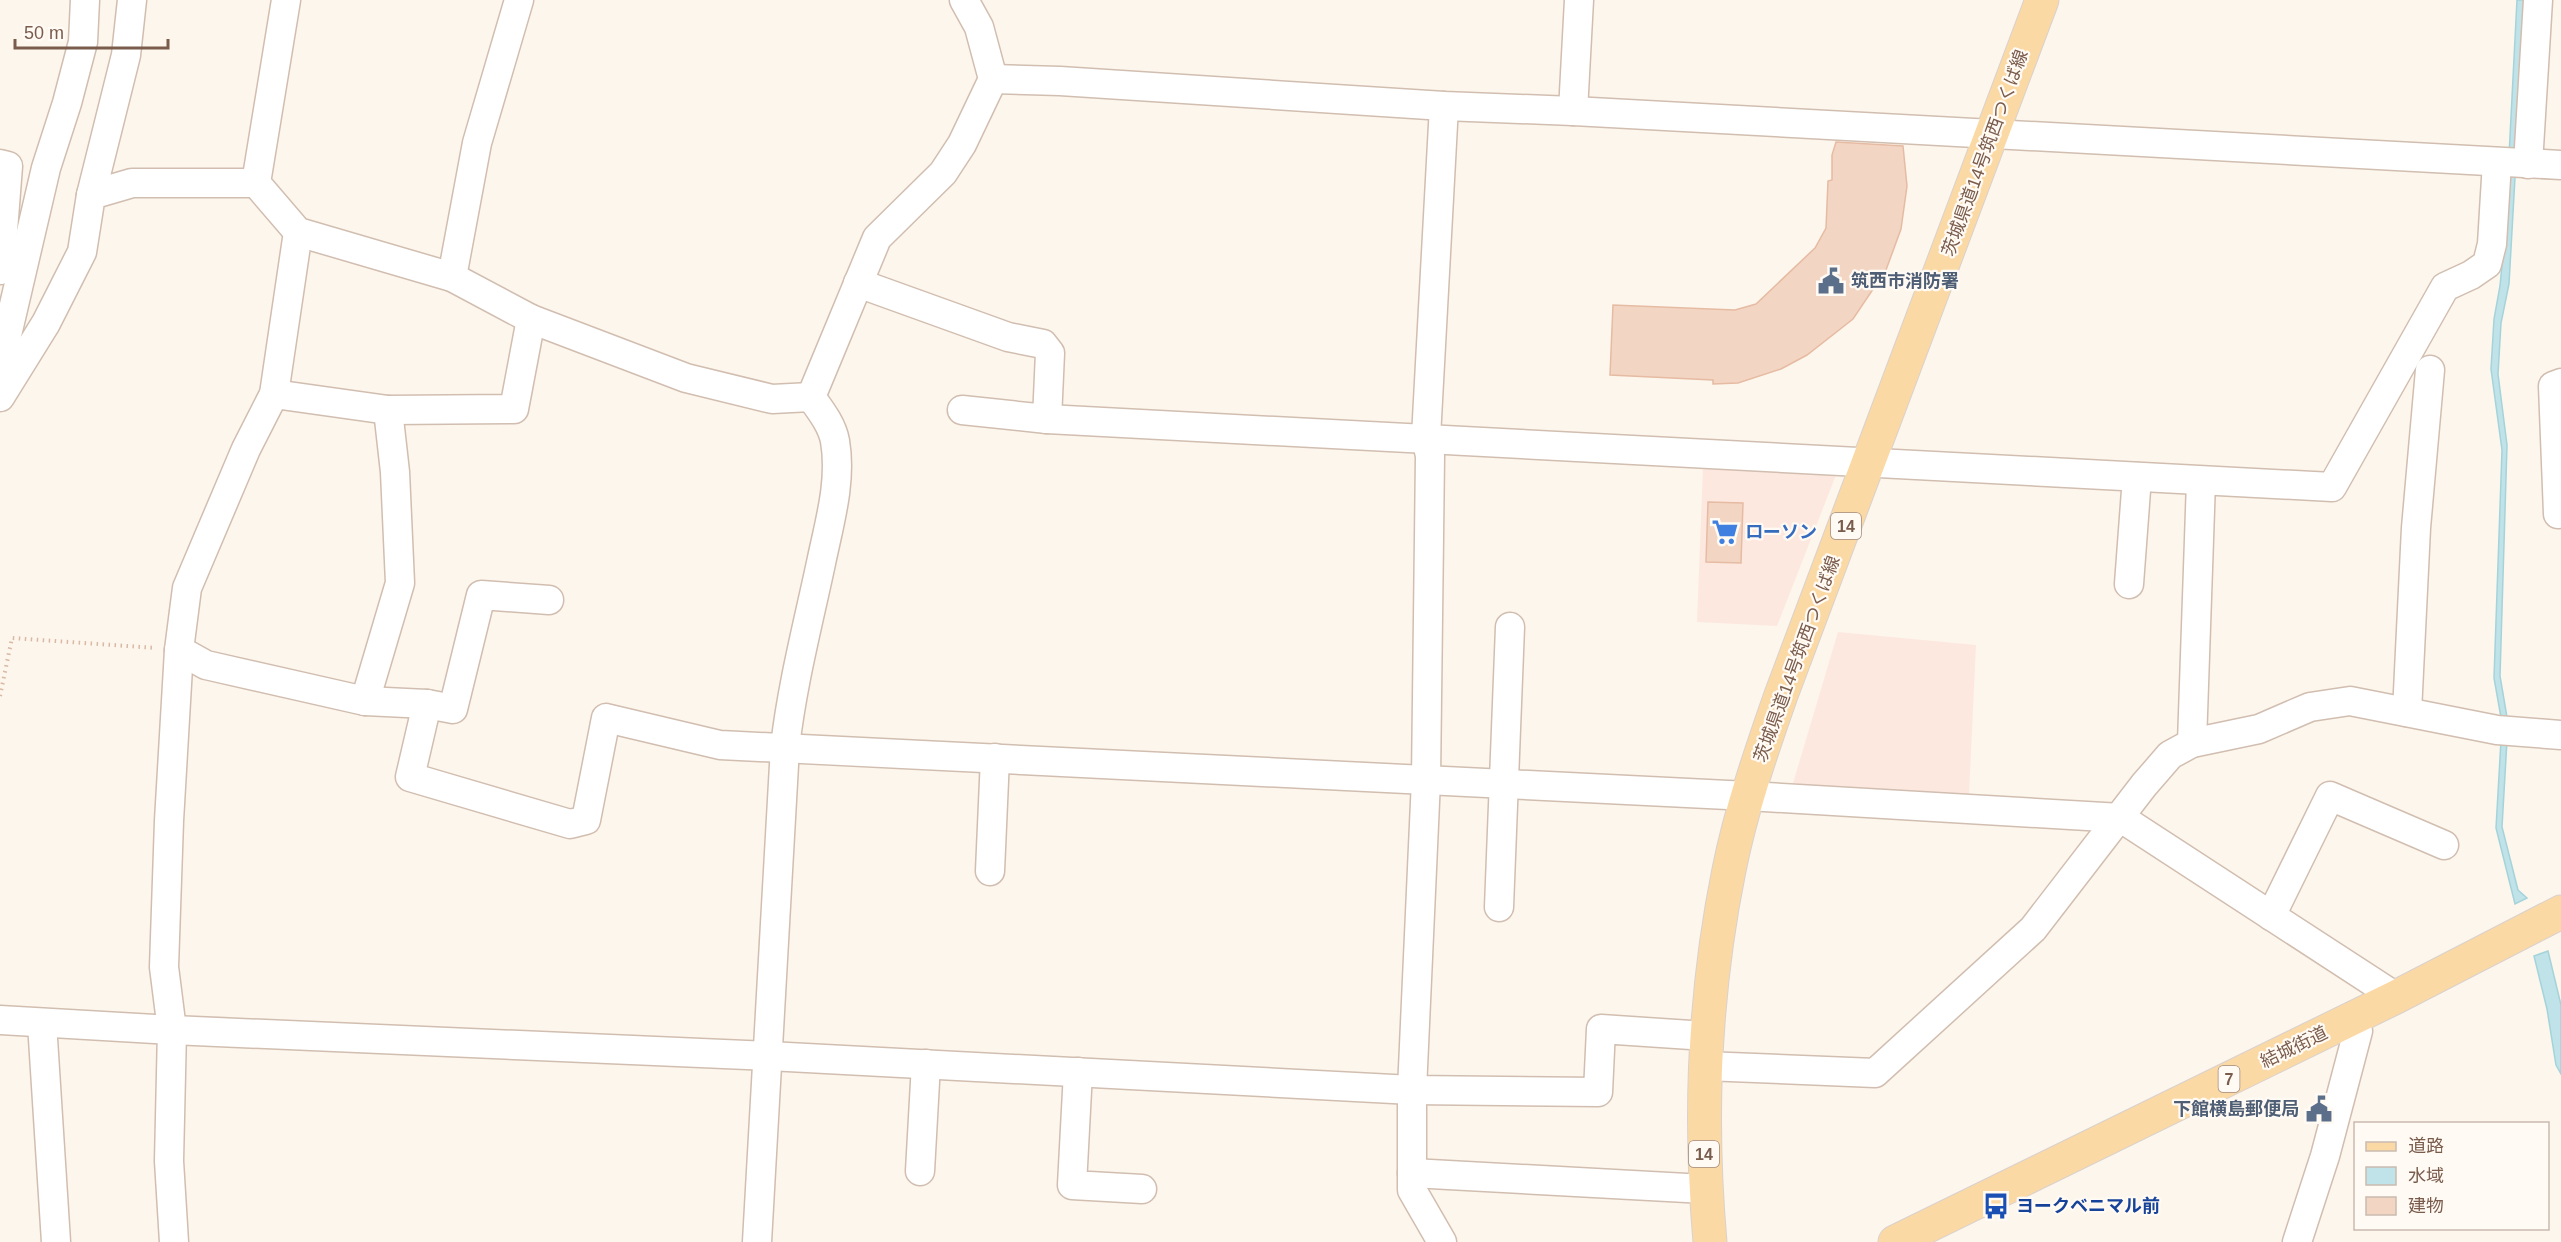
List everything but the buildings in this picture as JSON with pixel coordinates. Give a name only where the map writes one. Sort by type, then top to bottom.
[{"type":"main road","name":"茨城県道14号筑西つくば線","points":[[1710,1242],[1705,1190],[1706,1051],[1712,974],[1730,868],[1748,796],[1781,695],[2042,0]]},
{"type":"main road","name":"結城街道","points":[[1895,1242],[2396,997],[2561,912]]},
{"type":"street","points":[[0,365],[46,168],[67,104],[83,42],[86,0]]},
{"type":"street","points":[[0,397],[46,323],[82,252],[91,195],[126,55],[132,0]]},
{"type":"street","points":[[256,183],[286,0]]},
{"type":"street","points":[[452,277],[477,143],[519,0]]},
{"type":"street","points":[[811,398],[877,238],[943,173],[962,144],[993,79],[979,27],[964,0]]},
{"type":"street","points":[[1573,111],[1579,0]]},
{"type":"street","points":[[962,410],[1047,419],[1426,437],[2332,487],[2445,287],[2471,275],[2487,264],[2513,163],[2538,0]]},
{"type":"street","points":[[993,79],[1060,81],[1444,106],[1573,111],[2561,165]]},
{"type":"street","points":[[1442,1242],[1412,1190],[1412,1090],[1426,780],[1430,456],[1426,437],[1444,106]]},
{"type":"street","points":[[0,164],[8,166],[0,270]]},
{"type":"street","points":[[91,195],[132,183],[256,183],[298,232],[452,277],[531,319],[686,378],[772,399],[811,398]]},
{"type":"street","points":[[174,1242],[169,1161],[172,1030],[164,967],[169,821],[179,650],[187,588],[246,449],[274,394],[298,232]]},
{"type":"street","points":[[858,283],[1008,337],[1043,344],[1050,353],[1047,419]]},
{"type":"street","points":[[274,394],[388,411],[514,410],[531,319]]},
{"type":"street","points":[[2407,712],[2416,528],[2430,370]]},
{"type":"street","points":[[2556,514],[2553,387],[2561,383]]},
{"type":"street","points":[[757,1242],[789,708],[833,509],[837,468],[834,440],[826,418],[811,398]]},
{"type":"street","points":[[365,701],[400,583],[395,472],[388,411]]},
{"type":"street","points":[[2129,584],[2137,477]]},
{"type":"street","points":[[2192,743],[2201,481]]},
{"type":"street","points":[[179,650],[206,665],[365,701],[427,704],[453,709],[481,595],[549,600]]},
{"type":"street","points":[[1499,907],[1510,627]]},
{"type":"street","points":[[0,1020],[172,1030],[769,1056],[1412,1090],[1598,1092],[1602,1029],[1706,1051],[1875,1073],[2032,929],[2121,818],[2144,785],[2170,755],[2192,743],[2259,729],[2310,707],[2350,701],[2504,731],[2561,735]]},
{"type":"street","points":[[427,704],[410,777],[570,825],[586,820],[606,718],[720,745],[1748,796],[2121,818],[2396,997]]},
{"type":"street","points":[[990,871],[995,758]]},
{"type":"street","points":[[2271,916],[2330,796],[2444,844]]},
{"type":"street","points":[[2297,1242],[2325,1156],[2358,1031],[2352,1018]]},
{"type":"street","points":[[42,1023],[56,1242]]},
{"type":"street","points":[[920,1171],[926,1064]]},
{"type":"street","points":[[1078,1072],[1072,1185],[1142,1189]]},
{"type":"street","points":[[1412,1173],[1705,1190]]},
{"type":"path","points":[[0,696],[12,638],[179,650]]},
{"type":"shaded area","points":[[1703,467],[1836,475],[1777,626],[1697,622]]},
{"type":"shaded area","points":[[1838,632],[1976,645],[1969,795],[1791,790]]},
{"type":"water","points":[[2517,0],[2525,0],[2509,284],[2501,323],[2498,374],[2507,445],[2500,676],[2508,723],[2502,827],[2518,890],[2527,898],[2515,904],[2496,828],[2502,723],[2494,678],[2502,450],[2491,369],[2494,319],[2505,234]]},
{"type":"water","points":[[2548,951],[2561,1005],[2561,1074],[2556,1065],[2547,1009],[2534,956]]},
{"type":"place","name":"筑西市消防署","points":[[1831,281]]},
{"type":"place","name":"ローソン","points":[[1725,532]]},
{"type":"place","name":"下館横島郵便局","points":[[2319,1109]]},
{"type":"place","name":"ヨークベニマル前","points":[[1996,1206]]}]
